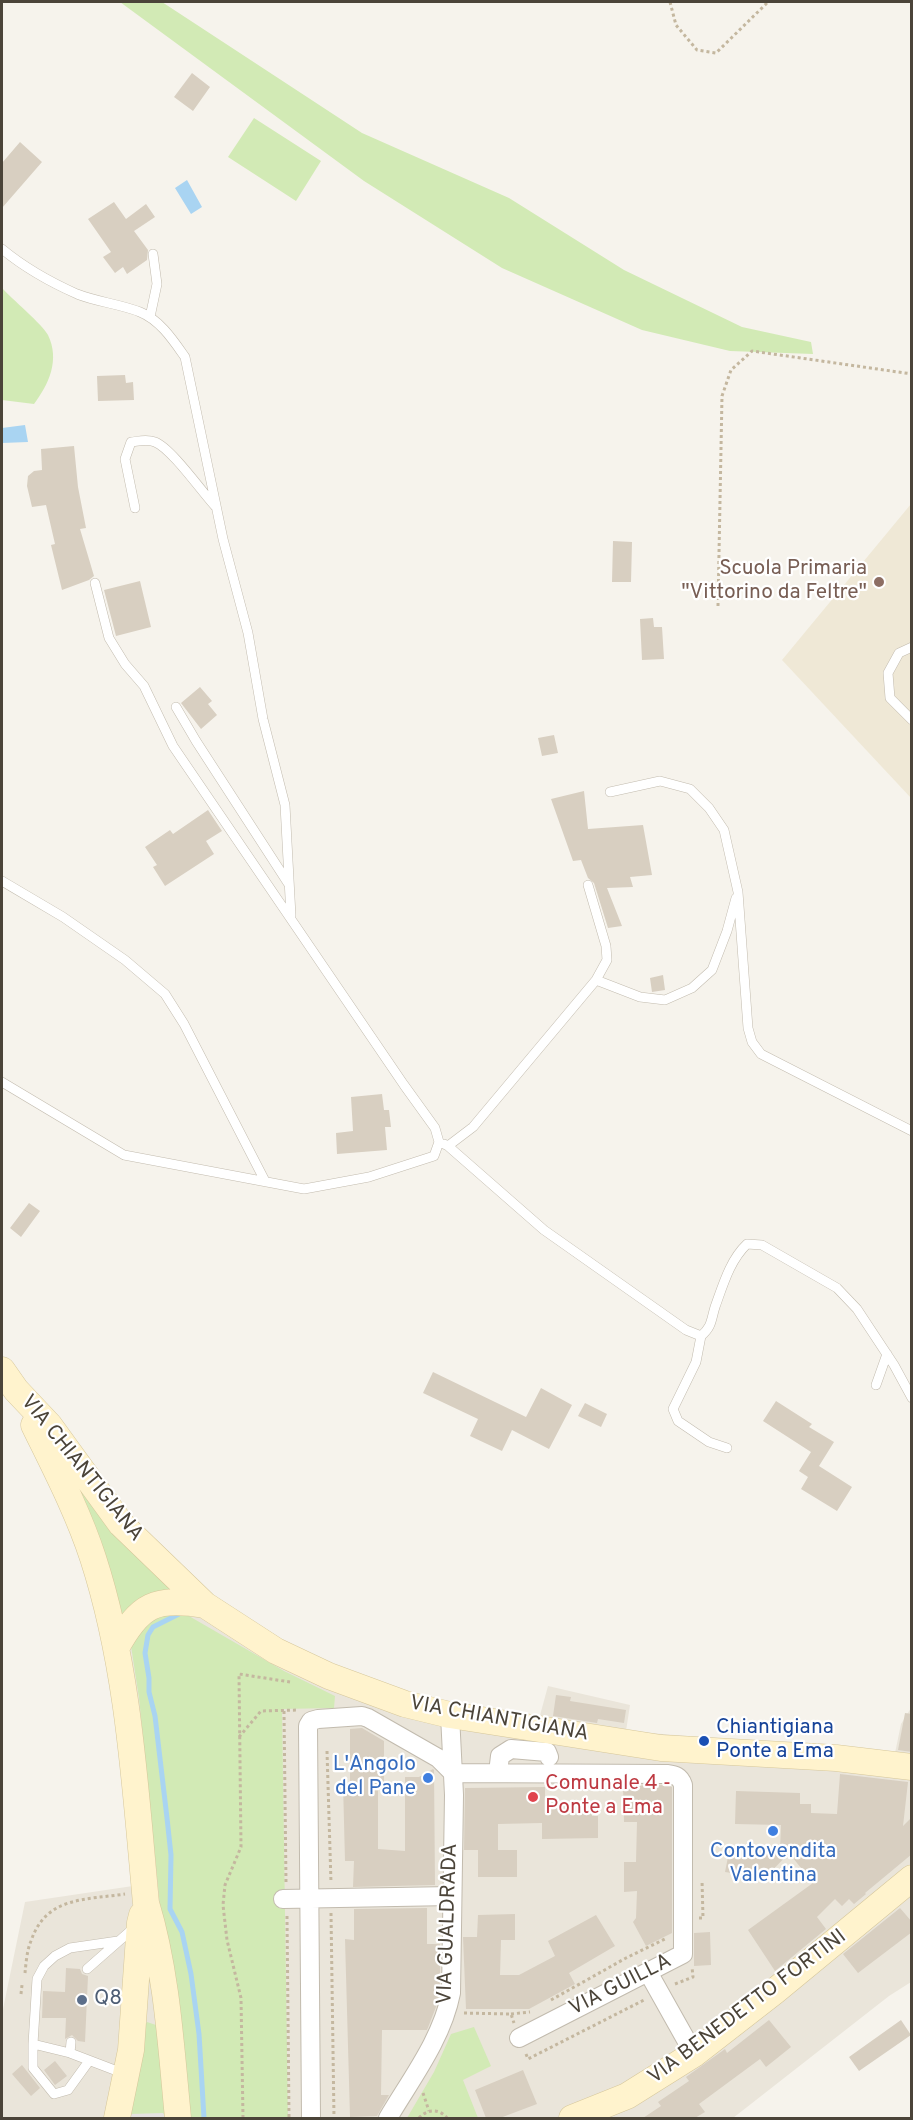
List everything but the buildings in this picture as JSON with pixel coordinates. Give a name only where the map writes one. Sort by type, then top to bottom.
[{"type":"street","name":"VIA CHIANTIGIANA","points":[[9,1379],[49,1425],[121,1524],[204,1605],[276,1651],[306,1666],[371,1693],[450,1715],[661,1748],[836,1758],[912,1767]]},
{"type":"street","points":[[9,1379],[69,1497],[93,1558],[116,1648],[133,1766],[143,1905],[134,2020],[117,2118]]},
{"type":"street","points":[[116,1648],[131,1624],[146,1609],[156,1604],[176,1600],[204,1605]]},
{"type":"street","name":"VIA GUALDRADA","points":[[388,2118],[428,2051],[449,2006],[451,1993],[453,1773],[450,1715]]},
{"type":"street","points":[[311,2118],[306,1732],[311,1721],[344,1717],[368,1718],[438,1758],[453,1773]]},
{"type":"street","points":[[498,1773],[500,1756],[511,1749],[547,1752],[549,1757]]},
{"type":"street","name":"VIA GUILLA","points":[[453,1773],[667,1774],[681,1779],[684,1790],[683,1954],[519,2038]]},
{"type":"street","name":"VIA BENEDETTO FORTINI","points":[[572,2118],[627,2096],[694,2054],[775,1991],[912,1878]]},
{"type":"street","points":[[283,1899],[310,1906],[331,1898],[452,1896]]},
{"type":"street","points":[[143,1905],[151,1920],[163,1982],[178,2118]]},
{"type":"street","points":[[648,1972],[694,2054]]},
{"type":"lane","points":[[2,249],[40,276],[80,295],[150,317],[171,336],[185,357],[216,508],[248,633],[263,719],[285,806],[292,919]]},
{"type":"lane","points":[[150,317],[157,284],[153,254]]},
{"type":"lane","points":[[135,508],[125,459],[131,442],[146,440],[158,443],[169,453],[216,508]]},
{"type":"lane","points":[[95,583],[109,638],[125,664],[144,686],[173,746],[435,1128],[443,1144],[544,1230],[686,1330],[701,1336]]},
{"type":"lane","points":[[912,647],[899,653],[888,673],[890,698],[912,720]]},
{"type":"lane","points":[[176,707],[290,885]]},
{"type":"lane","points":[[610,792],[660,781],[690,789],[709,808],[724,830],[738,892],[748,1028],[752,1042],[761,1054],[912,1131]]},
{"type":"lane","points":[[2,881],[63,917],[125,960],[165,994],[184,1024],[265,1182]]},
{"type":"lane","points":[[2,1082],[124,1155],[304,1189],[369,1177],[434,1156],[443,1144],[473,1127],[596,981],[607,960],[588,885]]},
{"type":"lane","points":[[596,981],[640,997],[665,1000],[692,988],[712,970],[738,892]]},
{"type":"lane","points":[[727,1448],[709,1442],[678,1421],[673,1409],[696,1362],[701,1336],[709,1329],[714,1309],[736,1255],[747,1244],[762,1245],[837,1288],[857,1309],[887,1354],[912,1398]]},
{"type":"lane","points":[[876,1385],[887,1354]]},
{"type":"lane","points":[[87,1969],[118,1941],[143,1905]]},
{"type":"lane","points":[[89,2061],[68,2090],[54,2094],[33,2068],[37,1979],[44,1966],[55,1956],[70,1948],[118,1941]]},
{"type":"lane","points":[[70,2053],[71,2042]]},
{"type":"lane","points":[[33,2044],[70,2053],[126,2074]]},
{"type":"path","points":[[670,2],[676,26],[697,50],[716,53],[768,2]]},
{"type":"path","points":[[718,606],[722,396],[731,370],[752,351],[912,374]]},
{"type":"path","points":[[243,2118],[241,1998],[227,1940],[223,1905],[225,1885],[241,1847],[239,1674],[295,1683]]},
{"type":"path","points":[[239,1737],[261,1711],[305,1710]]},
{"type":"path","points":[[327,1750],[334,2118]]},
{"type":"path","points":[[21,1994],[31,1940],[44,1917],[63,1903],[143,1905]]},
{"type":"path","points":[[549,2001],[674,1934]]},
{"type":"path","points":[[511,2014],[528,2059],[647,1998]]},
{"type":"path","points":[[458,2013],[530,2012]]},
{"type":"path","points":[[422,2090],[429,2111]]},
{"type":"path","points":[[419,2118],[429,2111],[440,2112],[447,2118]]},
{"type":"shaded area","name":"Scuola Primaria \"Vittorino da Feltre\"","points":[[911,504],[911,798],[782,660]]},
{"type":"shaded area","points":[[209,1593],[297,1650],[374,1681],[446,1703],[539,1719],[548,1686],[630,1705],[626,1731],[895,1753],[901,1724],[911,1708],[911,1982],[889,1996],[733,2118],[2,2118],[2,2014],[25,1902],[153,1883],[126,1644],[142,1625],[181,1609],[192,1616]]},
{"type":"shaded area","points":[[163,2113],[166,2118],[130,2118],[130,2114]]},
{"type":"green space","points":[[120,2],[162,2],[362,133],[509,198],[624,270],[742,327],[811,342],[813,354],[730,351],[642,330],[502,268],[364,181]]},
{"type":"green space","points":[[254,118],[321,161],[296,201],[228,157]]},
{"type":"green space","points":[[2,288],[34,318],[48,335],[51,344],[53,363],[51,371],[34,404],[2,400]]},
{"type":"green space","points":[[76,1482],[170,1588],[121,1626]]},
{"type":"green space","points":[[182,1612],[284,1671],[335,1696],[334,1708],[282,1709],[288,2118],[191,2118],[176,1982],[161,1916],[139,1698],[131,1646],[146,1626],[158,1618]]},
{"type":"green space","points":[[147,2022],[156,2025],[160,2032],[166,2118],[130,2114],[143,2028]]},
{"type":"green space","points":[[474,2027],[491,2066],[463,2080],[478,2118],[407,2118],[434,2072],[451,2034]]},
{"type":"water","points":[[187,180],[202,207],[191,214],[175,188]]},
{"type":"water","points":[[25,425],[28,442],[2,443],[2,428]]},
{"type":"waterway","points":[[179,1614],[153,1627],[148,1635],[145,1653],[149,1692],[155,1716],[171,1855],[170,1909],[182,1932],[191,1974],[199,2034],[204,2118]]},
{"type":"place","name":"Scuola Primaria \"Vittorino da Feltre\"","points":[[879,582]]},
{"type":"place","name":"Chiantigiana Ponte a Ema","points":[[704,1741]]},
{"type":"place","name":"L'Angolo del Pane","points":[[428,1778]]},
{"type":"place","name":"Comunale 4 - Ponte a Ema","points":[[533,1797]]},
{"type":"place","name":"Contovendita Valentina","points":[[773,1831]]},
{"type":"place","name":"Q8","points":[[82,2000]]}]
